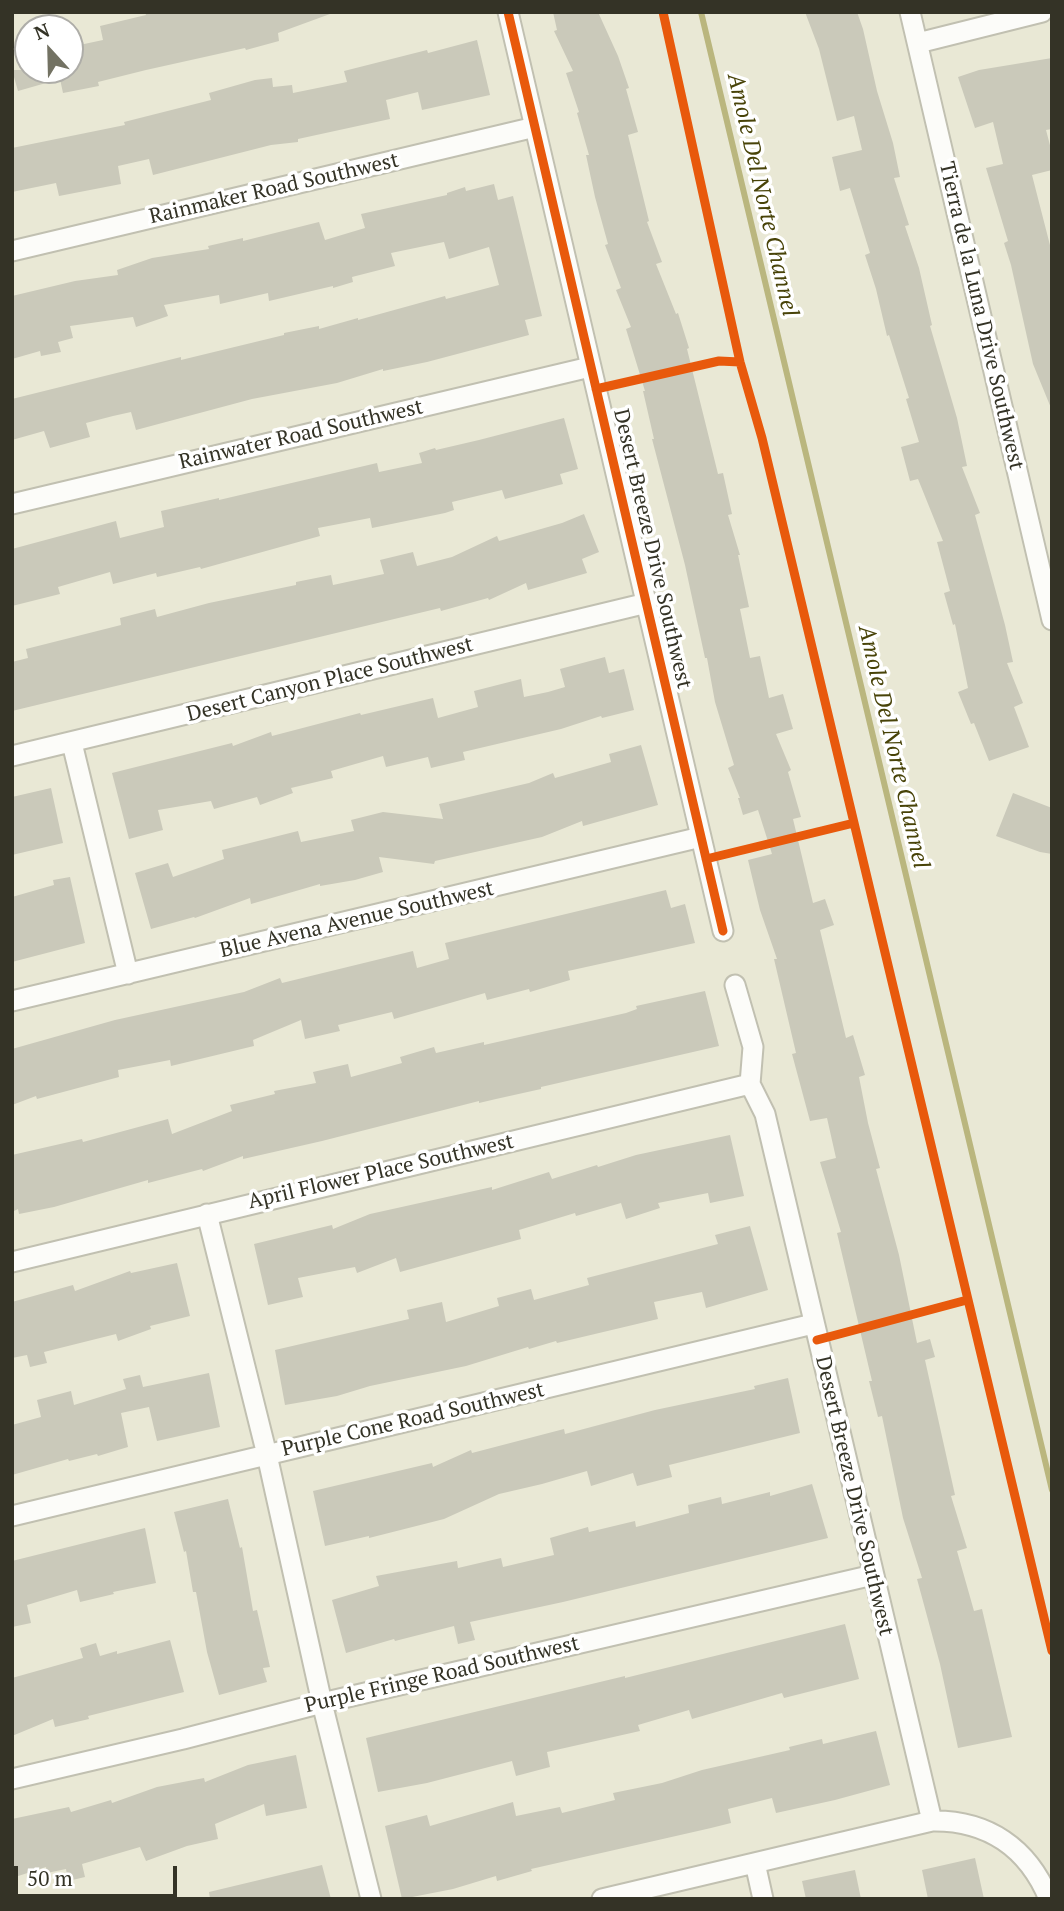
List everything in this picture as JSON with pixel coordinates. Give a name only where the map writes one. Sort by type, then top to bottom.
[{"type":"street","name":"Desert Breeze Drive Southwest","points":[[508,12],[723,931]]},
{"type":"street","name":"Tierra de la Luna Drive Southwest","points":[[910,12],[1052,620]]},
{"type":"street","points":[[918,43],[1042,12]]},
{"type":"street","name":"Rainmaker Road Southwest","points":[[12,251],[535,127]]},
{"type":"street","name":"Rainwater Road Southwest","points":[[12,504],[590,367]]},
{"type":"street","name":"Desert Canyon Place Southwest","points":[[12,756],[647,603]]},
{"type":"street","points":[[72,743],[128,974]]},
{"type":"street","name":"Blue Avena Avenue Southwest","points":[[12,1002],[701,837]]},
{"type":"street","points":[[736,985],[753,1047],[750,1084]]},
{"type":"street","name":"Desert Breeze Drive Southwest","points":[[750,1084],[765,1114],[932,1821]]},
{"type":"street","name":"April Flower Place Southwest","points":[[12,1262],[750,1084]]},
{"type":"street","points":[[207,1214],[267,1455],[322,1703],[371,1899]]},
{"type":"street","name":"Purple Cone Road Southwest","points":[[12,1516],[813,1324]]},
{"type":"street","name":"Purple Fringe Road Southwest","points":[[12,1779],[322,1703],[873,1575]]},
{"type":"street","points":[[602,1899],[932,1821],[952,1821],[976,1826],[1000,1837],[1024,1857],[1040,1879],[1048,1899]]},
{"type":"street","points":[[755,1863],[763,1899]]},
{"type":"building","points":[[145,12],[330,14],[278,33],[279,41],[146,70],[98,82],[99,86],[63,93],[61,84],[84,84],[84,44],[103,40],[100,26],[146,15]]},
{"type":"building","points":[[553,12],[598,12],[629,88],[626,89],[638,132],[628,135],[649,221],[647,222],[662,262],[656,264],[676,314],[678,313],[689,348],[687,349],[718,474],[723,473],[732,514],[728,515],[740,555],[749,607],[740,609],[750,658],[760,656],[769,698],[783,694],[793,729],[776,734],[791,770],[788,772],[801,817],[793,819],[813,903],[825,899],[834,925],[820,930],[846,1038],[853,1035],[865,1075],[859,1077],[880,1168],[876,1169],[899,1255],[917,1343],[930,1339],[935,1357],[925,1360],[955,1495],[951,1496],[967,1548],[957,1551],[974,1611],[982,1609],[1012,1737],[958,1748],[940,1664],[917,1579],[922,1578],[903,1518],[882,1416],[878,1417],[869,1381],[872,1381],[837,1233],[841,1232],[820,1162],[836,1158],[827,1118],[810,1121],[792,1054],[796,1053],[774,959],[777,959],[760,910],[748,860],[772,854],[758,810],[743,815],[740,798],[728,768],[734,765],[715,702],[685,565],[652,439],[645,391],[626,329],[631,327],[616,290],[621,288],[605,245],[608,244],[586,155],[589,155],[566,73],[573,71],[554,31],[557,30]]},
{"type":"building","points":[[805,12],[857,12],[893,143],[900,177],[894,178],[909,225],[905,226],[919,268],[932,325],[930,326],[957,418],[967,466],[962,467],[980,513],[975,515],[1013,662],[1007,663],[1023,703],[1014,707],[1029,747],[989,761],[958,692],[968,688],[955,624],[953,625],[944,593],[950,591],[937,542],[943,541],[918,479],[910,481],[901,447],[919,442],[906,399],[909,398],[889,335],[887,336],[865,255],[870,253],[850,188],[840,191],[832,157],[862,150],[854,116],[837,121],[819,49]]},
{"type":"building","points":[[477,40],[490,95],[422,110],[418,92],[386,100],[390,119],[298,139],[298,142],[271,145],[153,175],[149,159],[118,166],[121,184],[59,196],[56,183],[12,192],[12,148],[125,125],[124,122],[211,100],[209,93],[255,80],[272,78],[273,87],[292,85],[293,93],[347,82],[344,71]]},
{"type":"building","points":[[1052,58],[1052,129],[1046,130],[1052,153],[1052,170],[1032,175],[1052,253],[1051,408],[1033,364],[1004,243],[1008,241],[986,168],[1003,164],[993,122],[975,128],[958,77],[979,70]]},
{"type":"building","points":[[16,84],[42,84],[18,91]]},
{"type":"building","points":[[494,184],[498,200],[513,196],[542,316],[525,320],[529,335],[427,362],[383,369],[337,383],[252,399],[136,430],[131,412],[113,416],[86,423],[90,437],[50,448],[44,431],[12,440],[12,399],[181,357],[181,360],[284,333],[319,326],[319,329],[445,296],[446,299],[499,285],[489,247],[449,259],[444,242],[391,253],[395,266],[352,277],[353,282],[333,288],[269,301],[268,293],[220,304],[219,295],[164,305],[168,316],[136,327],[133,317],[70,326],[73,338],[58,342],[61,352],[41,356],[40,351],[12,359],[12,296],[75,281],[118,275],[117,270],[152,258],[209,249],[208,246],[243,238],[243,241],[319,222],[325,240],[365,228],[361,214],[447,195],[465,187],[466,191]]},
{"type":"building","points":[[564,418],[578,469],[560,474],[563,484],[505,499],[502,490],[452,502],[454,510],[445,513],[372,528],[370,518],[318,528],[320,536],[201,569],[200,567],[157,577],[156,573],[113,584],[110,572],[58,587],[60,594],[12,606],[12,549],[116,521],[120,538],[164,527],[161,511],[377,463],[379,472],[422,463],[419,453]]},
{"type":"building","points":[[584,514],[599,552],[582,559],[587,573],[528,590],[526,583],[489,600],[488,598],[441,611],[440,608],[12,711],[12,662],[28,658],[26,649],[121,625],[120,618],[155,609],[157,617],[331,575],[333,585],[384,574],[380,560],[413,552],[417,566],[452,557],[497,536],[499,541]]},
{"type":"building","points":[[605,657],[609,673],[624,669],[634,710],[463,752],[465,760],[431,768],[428,757],[386,767],[383,756],[331,771],[333,778],[291,788],[293,793],[260,805],[257,797],[214,809],[211,801],[158,810],[163,830],[129,839],[112,773],[232,743],[233,746],[271,732],[272,736],[360,713],[361,715],[433,698],[438,718],[478,707],[474,691],[521,679],[524,697],[565,687],[560,669]]},
{"type":"building","points":[[641,745],[658,805],[583,826],[582,821],[542,837],[435,861],[434,864],[379,857],[383,872],[355,880],[320,884],[251,904],[250,898],[195,918],[151,929],[135,873],[168,863],[173,877],[224,859],[222,850],[298,831],[301,842],[354,831],[351,820],[383,812],[443,819],[439,804],[529,783],[553,773],[555,778],[611,762],[609,754]]},
{"type":"building","points":[[51,788],[63,843],[12,855],[12,797]]},
{"type":"building","points":[[1013,793],[1052,808],[1052,854],[996,836]]},
{"type":"building","points":[[70,877],[85,943],[12,962],[12,897],[54,885],[53,880]]},
{"type":"building","points":[[666,890],[671,908],[685,904],[695,943],[568,971],[570,980],[530,992],[529,989],[487,1000],[485,993],[394,1019],[392,1012],[338,1025],[340,1031],[305,1039],[301,1020],[253,1040],[254,1046],[171,1066],[170,1060],[118,1070],[119,1077],[37,1099],[36,1096],[12,1105],[12,1049],[115,1020],[244,992],[280,978],[282,983],[413,951],[417,968],[449,959],[445,943]]},
{"type":"building","points":[[705,991],[719,1046],[541,1089],[479,1101],[322,1141],[243,1159],[243,1156],[203,1171],[202,1169],[148,1183],[148,1180],[54,1207],[19,1214],[18,1209],[12,1212],[12,1155],[82,1139],[83,1142],[168,1119],[172,1134],[232,1111],[230,1105],[275,1094],[274,1091],[316,1083],[313,1072],[348,1064],[351,1077],[402,1063],[400,1057],[434,1047],[436,1053],[484,1042],[484,1045],[626,1013],[637,1009],[636,1006]]},
{"type":"building","points":[[730,1135],[744,1196],[710,1203],[708,1193],[658,1203],[660,1208],[626,1219],[621,1203],[576,1216],[575,1213],[519,1230],[521,1239],[400,1272],[396,1258],[357,1273],[355,1267],[298,1278],[303,1297],[268,1305],[254,1244],[332,1225],[333,1229],[370,1214],[492,1187],[492,1190],[549,1172],[552,1179],[636,1155]]},
{"type":"building","points":[[750,1226],[768,1290],[706,1308],[702,1292],[654,1302],[658,1319],[557,1343],[556,1341],[529,1349],[528,1347],[466,1366],[370,1386],[337,1396],[285,1405],[275,1350],[409,1319],[407,1310],[442,1302],[446,1322],[499,1306],[497,1298],[531,1289],[534,1300],[589,1285],[587,1278],[718,1244],[715,1235]]},
{"type":"building","points":[[177,1263],[190,1316],[150,1326],[151,1329],[118,1341],[116,1334],[44,1352],[47,1363],[30,1367],[27,1355],[12,1358],[12,1302],[73,1285],[75,1291],[130,1271],[131,1273]]},
{"type":"building","points":[[209,1373],[220,1427],[157,1441],[149,1407],[121,1413],[128,1447],[98,1456],[68,1459],[12,1475],[12,1425],[41,1417],[37,1400],[71,1391],[74,1405],[126,1389],[123,1379],[140,1375],[143,1387]]},
{"type":"building","points":[[788,1378],[800,1433],[669,1465],[672,1477],[637,1486],[633,1473],[591,1486],[587,1471],[499,1494],[444,1519],[325,1546],[313,1491],[432,1463],[433,1467],[471,1450],[472,1453],[564,1429],[565,1434],[655,1410],[755,1389],[754,1386]]},
{"type":"building","points":[[812,1484],[828,1538],[470,1622],[475,1640],[458,1644],[454,1626],[346,1653],[332,1600],[379,1586],[376,1576],[457,1561],[458,1568],[501,1558],[503,1567],[554,1555],[550,1538],[588,1527],[589,1532],[635,1521],[636,1527],[689,1513],[688,1505],[721,1497],[722,1504],[770,1492],[770,1496]]},
{"type":"building","points":[[228,1499],[240,1548],[242,1547],[253,1611],[257,1610],[270,1667],[263,1668],[267,1682],[219,1695],[207,1652],[196,1592],[193,1592],[186,1551],[184,1552],[174,1512]]},
{"type":"building","points":[[145,1528],[156,1583],[80,1602],[77,1590],[27,1605],[31,1623],[12,1627],[12,1561]]},
{"type":"building","points":[[845,1624],[859,1679],[784,1698],[782,1693],[692,1719],[689,1710],[638,1725],[640,1731],[547,1752],[550,1767],[516,1776],[512,1761],[427,1783],[378,1792],[366,1738]]},
{"type":"building","points":[[170,1640],[184,1692],[55,1727],[53,1719],[12,1736],[12,1678],[83,1658],[80,1648],[96,1643],[100,1656]]},
{"type":"building","points":[[876,1731],[890,1785],[776,1813],[772,1798],[728,1809],[731,1823],[531,1869],[532,1871],[497,1881],[496,1876],[453,1889],[402,1899],[385,1826],[427,1815],[430,1826],[513,1802],[516,1816],[560,1807],[562,1813],[615,1800],[613,1793],[790,1750],[789,1747],[822,1739],[823,1744]]},
{"type":"building","points":[[296,1755],[307,1808],[266,1816],[264,1804],[215,1824],[218,1839],[187,1846],[146,1861],[140,1847],[82,1864],[85,1877],[68,1881],[66,1869],[47,1873],[46,1867],[12,1878],[12,1819],[69,1807],[71,1812],[111,1800],[112,1803],[157,1787],[204,1778],[205,1782],[248,1765]]},
{"type":"building","points":[[975,1858],[984,1899],[928,1899],[922,1870]]},
{"type":"building","points":[[322,1865],[331,1899],[210,1899],[209,1892]]},
{"type":"building","points":[[855,1870],[861,1899],[806,1899],[802,1881]]},
{"type":"waterway","name":"Amole Del Norte Channel","points":[[701,12],[1052,1490]]},
{"type":"cycle path","points":[[508,12],[723,931]]},
{"type":"cycle path","points":[[663,12],[740,362],[762,438],[1052,1651]]},
{"type":"cycle path","points":[[596,389],[719,361],[740,362]]},
{"type":"cycle path","points":[[706,859],[854,823]]},
{"type":"cycle path","points":[[817,1340],[967,1300]]}]
